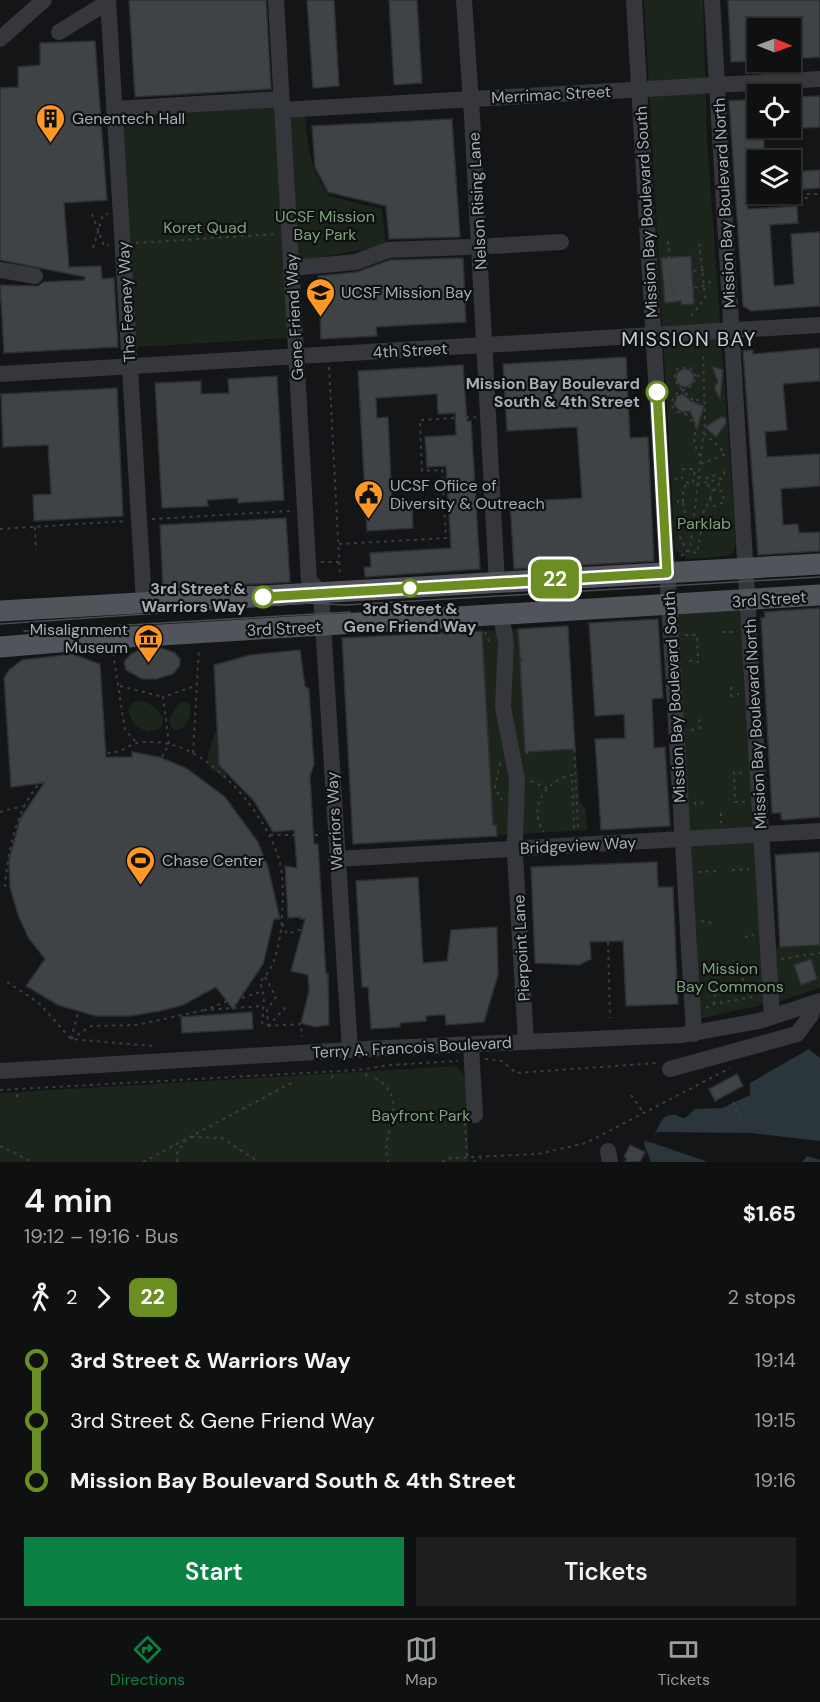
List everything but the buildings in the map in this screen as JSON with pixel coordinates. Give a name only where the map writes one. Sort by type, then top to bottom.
[{"type":"main road","name":"3rd Street","points":[[0,611],[496,583],[674,567],[745,568],[820,564]]},
{"type":"main road","name":"3rd Street","points":[[0,647],[820,595]]},
{"type":"street","points":[[0,39],[44,0]]},
{"type":"street","name":"Gene Friend Way","points":[[276,0],[309,580],[321,593]]},
{"type":"street","name":"Nelson Rising Lane","points":[[464,0],[496,583]]},
{"type":"street","name":"Mission Bay Boulevard South","points":[[634,0],[653,335],[674,567],[669,605],[694,1034]]},
{"type":"street","name":"Mission Bay Boulevard North","points":[[712,0],[771,1017]]},
{"type":"street","points":[[59,32],[108,1]]},
{"type":"street","name":"The Feeney Way","points":[[108,1],[144,603]]},
{"type":"street","name":"Merrimac Street","points":[[114,109],[469,99],[820,79]]},
{"type":"street","points":[[490,246],[561,242]]},
{"type":"street","points":[[291,268],[356,262],[388,250],[468,247]]},
{"type":"street","points":[[0,270],[35,276]]},
{"type":"street","name":"4th Street","points":[[0,374],[820,326]]},
{"type":"street","name":"Warriors Way","points":[[321,593],[336,859],[350,1050]]},
{"type":"street","name":"Pierpoint Lane","points":[[501,615],[506,644],[503,707],[520,755],[515,802],[515,848],[526,1042]]},
{"type":"street","name":"Bridgeview Way","points":[[336,859],[820,831]]},
{"type":"street","points":[[668,1066],[797,1034],[818,1007]]},
{"type":"street","name":"Terry A. Francois Boulevard","points":[[0,1071],[350,1050],[694,1034],[818,1007]]},
{"type":"street","points":[[471,1045],[475,1115]]},
{"type":"path","points":[[734,202],[807,198],[806,194],[820,194]]},
{"type":"path","points":[[92,214],[104,246]]},
{"type":"path","points":[[93,248],[103,214]]},
{"type":"path","points":[[122,243],[289,233]]},
{"type":"path","points":[[691,316],[705,298],[704,270],[701,263],[699,239]]},
{"type":"path","points":[[668,241],[673,302]]},
{"type":"path","points":[[670,273],[704,270]]},
{"type":"path","points":[[672,290],[705,285],[719,278]]},
{"type":"path","points":[[687,551],[680,532],[681,519],[686,517],[683,489],[688,483],[693,483],[701,457],[704,433],[703,352]]},
{"type":"path","points":[[329,354],[341,583]]},
{"type":"path","points":[[704,400],[693,400],[684,391],[676,383],[676,369],[688,366],[696,376],[696,382],[684,391],[676,394],[672,405],[675,411],[686,414],[696,426],[704,427]]},
{"type":"path","points":[[696,376],[704,376]]},
{"type":"path","points":[[686,414],[693,408],[693,400]]},
{"type":"path","points":[[339,544],[446,538],[442,470],[422,471],[420,420],[487,417]]},
{"type":"path","points":[[696,426],[694,444],[701,457]]},
{"type":"path","points":[[704,433],[726,454]]},
{"type":"path","points":[[682,469],[698,467],[732,453]]},
{"type":"path","points":[[674,567],[681,554],[690,550],[698,467]]},
{"type":"path","points":[[703,513],[727,467]]},
{"type":"path","points":[[698,477],[707,478],[715,475],[721,479]]},
{"type":"path","points":[[677,486],[675,480],[680,476],[688,483]]},
{"type":"path","points":[[698,484],[721,479]]},
{"type":"path","points":[[706,484],[723,493],[724,502],[714,506],[710,499]]},
{"type":"path","points":[[677,496],[678,503],[683,503]]},
{"type":"path","points":[[152,519],[305,510]]},
{"type":"path","points":[[0,529],[123,522]]},
{"type":"path","points":[[35,527],[36,550]]},
{"type":"path","points":[[687,551],[697,553],[701,532],[699,528]]},
{"type":"path","points":[[308,563],[340,562]]},
{"type":"path","points":[[722,632],[736,632]]},
{"type":"path","points":[[685,635],[697,635],[698,662],[686,660]]},
{"type":"path","points":[[193,753],[200,642]]},
{"type":"path","points":[[112,647],[125,729],[137,743]]},
{"type":"path","points":[[120,686],[163,697],[196,685]]},
{"type":"path","points":[[731,687],[731,696],[740,694]]},
{"type":"path","points":[[162,757],[169,744],[163,697]]},
{"type":"path","points":[[691,730],[700,728],[699,717]]},
{"type":"path","points":[[515,802],[504,801],[495,788],[501,761],[520,755],[528,735],[544,735],[554,741],[569,738],[574,750],[578,828],[574,828],[572,775],[547,788],[537,805],[537,814],[546,834]]},
{"type":"path","points":[[5,886],[10,839],[24,806],[39,784],[64,764],[84,756],[118,752],[137,743],[169,744],[193,753],[221,773],[241,794],[270,835],[279,861],[284,896],[282,924],[277,950],[265,977],[260,981],[263,991],[262,1026]]},
{"type":"path","points":[[745,774],[734,771],[735,802],[748,802]]},
{"type":"path","points":[[517,783],[529,780],[547,788]]},
{"type":"path","points":[[695,804],[708,803]]},
{"type":"path","points":[[0,812],[24,806]]},
{"type":"path","points":[[721,813],[721,821]]},
{"type":"path","points":[[270,835],[322,835]]},
{"type":"path","points":[[732,870],[752,869]]},
{"type":"path","points":[[698,872],[716,871]]},
{"type":"path","points":[[701,921],[713,923]]},
{"type":"path","points":[[282,924],[287,934],[315,925],[315,934]]},
{"type":"path","points":[[745,937],[754,934]]},
{"type":"path","points":[[608,942],[610,1018]]},
{"type":"path","points":[[779,959],[820,954]]},
{"type":"path","points":[[714,1004],[716,976],[740,970],[748,997]]},
{"type":"path","points":[[265,977],[276,997],[267,1010],[268,1026]]},
{"type":"path","points":[[7,982],[39,1003],[70,1039],[152,1046]]},
{"type":"path","points":[[242,998],[263,991]]},
{"type":"path","points":[[706,1008],[714,1004],[757,996]]},
{"type":"path","points":[[205,1010],[227,1001]]},
{"type":"path","points":[[268,1026],[288,1005]]},
{"type":"path","points":[[70,1039],[91,1026],[137,1025],[205,1010],[262,1006]]},
{"type":"path","points":[[70,1039],[78,1013]]},
{"type":"path","points":[[268,1026],[301,1024],[302,1037]]},
{"type":"path","points":[[481,1060],[502,1061],[516,1072],[668,1066]]},
{"type":"path","points":[[0,1090],[358,1070],[390,1065],[452,1061]]},
{"type":"path","points":[[442,1162],[451,1158],[538,1154],[586,1143],[733,1066]]},
{"type":"path","points":[[366,1073],[367,1078]]},
{"type":"path","points":[[332,1075],[333,1080]]},
{"type":"path","points":[[375,1078],[385,1084],[394,1098],[394,1115],[385,1140],[388,1162]]},
{"type":"path","points":[[143,1162],[291,1083]]},
{"type":"path","points":[[631,1095],[643,1112]]},
{"type":"path","points":[[733,1102],[740,1120]]},
{"type":"path","points":[[177,1162],[177,1153],[188,1138],[201,1136],[222,1138],[259,1162]]},
{"type":"path","points":[[0,1146],[33,1162]]},
{"type":"path","points":[[473,1162],[484,1156]]},
{"type":"green space","name":"Parklab","points":[[644,0],[703,0],[707,139],[736,543],[734,552],[728,556],[688,559],[675,550]]},
{"type":"green space","name":"Koret Quad","points":[[275,107],[289,338],[135,347],[122,116]]},
{"type":"green space","name":"UCSF Mission Bay Park","points":[[305,115],[311,157],[329,196],[382,209],[386,246],[297,261],[289,116]]},
{"type":"green space","name":"Mission Bay Commons","points":[[742,607],[765,1004],[699,1019],[675,611]]},
{"type":"green space","points":[[518,629],[524,729],[574,726],[580,802],[586,810],[587,830],[497,835],[496,825],[493,825],[482,631]]},
{"type":"green space","points":[[134,701],[147,703],[157,711],[163,718],[161,728],[148,732],[134,725],[128,710]]},
{"type":"green space","points":[[182,701],[189,703],[191,711],[189,718],[180,730],[173,729],[169,724],[170,716]]},
{"type":"green space","points":[[222,727],[226,780],[209,767],[208,754],[215,732]]},
{"type":"green space","points":[[820,945],[820,988],[777,1002],[774,948]]},
{"type":"green space","name":"Bayfront Park","points":[[457,1066],[466,1078],[469,1162],[0,1162],[0,1093]]},
{"type":"shaded area","points":[[809,1049],[820,1058],[820,1162],[651,1162],[645,1141],[653,1143],[662,1120],[666,1117],[676,1115],[685,1118],[695,1109],[722,1108],[750,1095],[750,1083]]},
{"type":"pier","points":[[657,1132],[751,1133],[820,1141],[820,1160],[807,1156],[802,1162],[708,1162],[653,1143]]},
{"type":"tram line","points":[[0,624],[307,603],[345,605],[820,577]]},
{"type":"tram line","points":[[24,631],[350,612]]},
{"type":"bus line","name":"22","points":[[263,597],[667,573],[657,392]]},
{"type":"place","name":"Genentech Hall","points":[[51,144]]},
{"type":"place","name":"UCSF Mission Bay","points":[[320,318]]},
{"type":"place","name":"Mission Bay Boulevard South & 4th Street","points":[[657,392]]},
{"type":"place","name":"UCSF Ofiice of Diversity & Outreach","points":[[369,520]]},
{"type":"place","name":"3rd Street & Gene Friend Way","points":[[410,588]]},
{"type":"place","name":"3rd Street & Warriors Way","points":[[263,597]]},
{"type":"place","name":"Misalignment Museum","points":[[149,664]]},
{"type":"place","name":"Chase Center","points":[[141,886]]},
{"type":"district","name":"MISSION BAY","points":[[689,339]]}]
